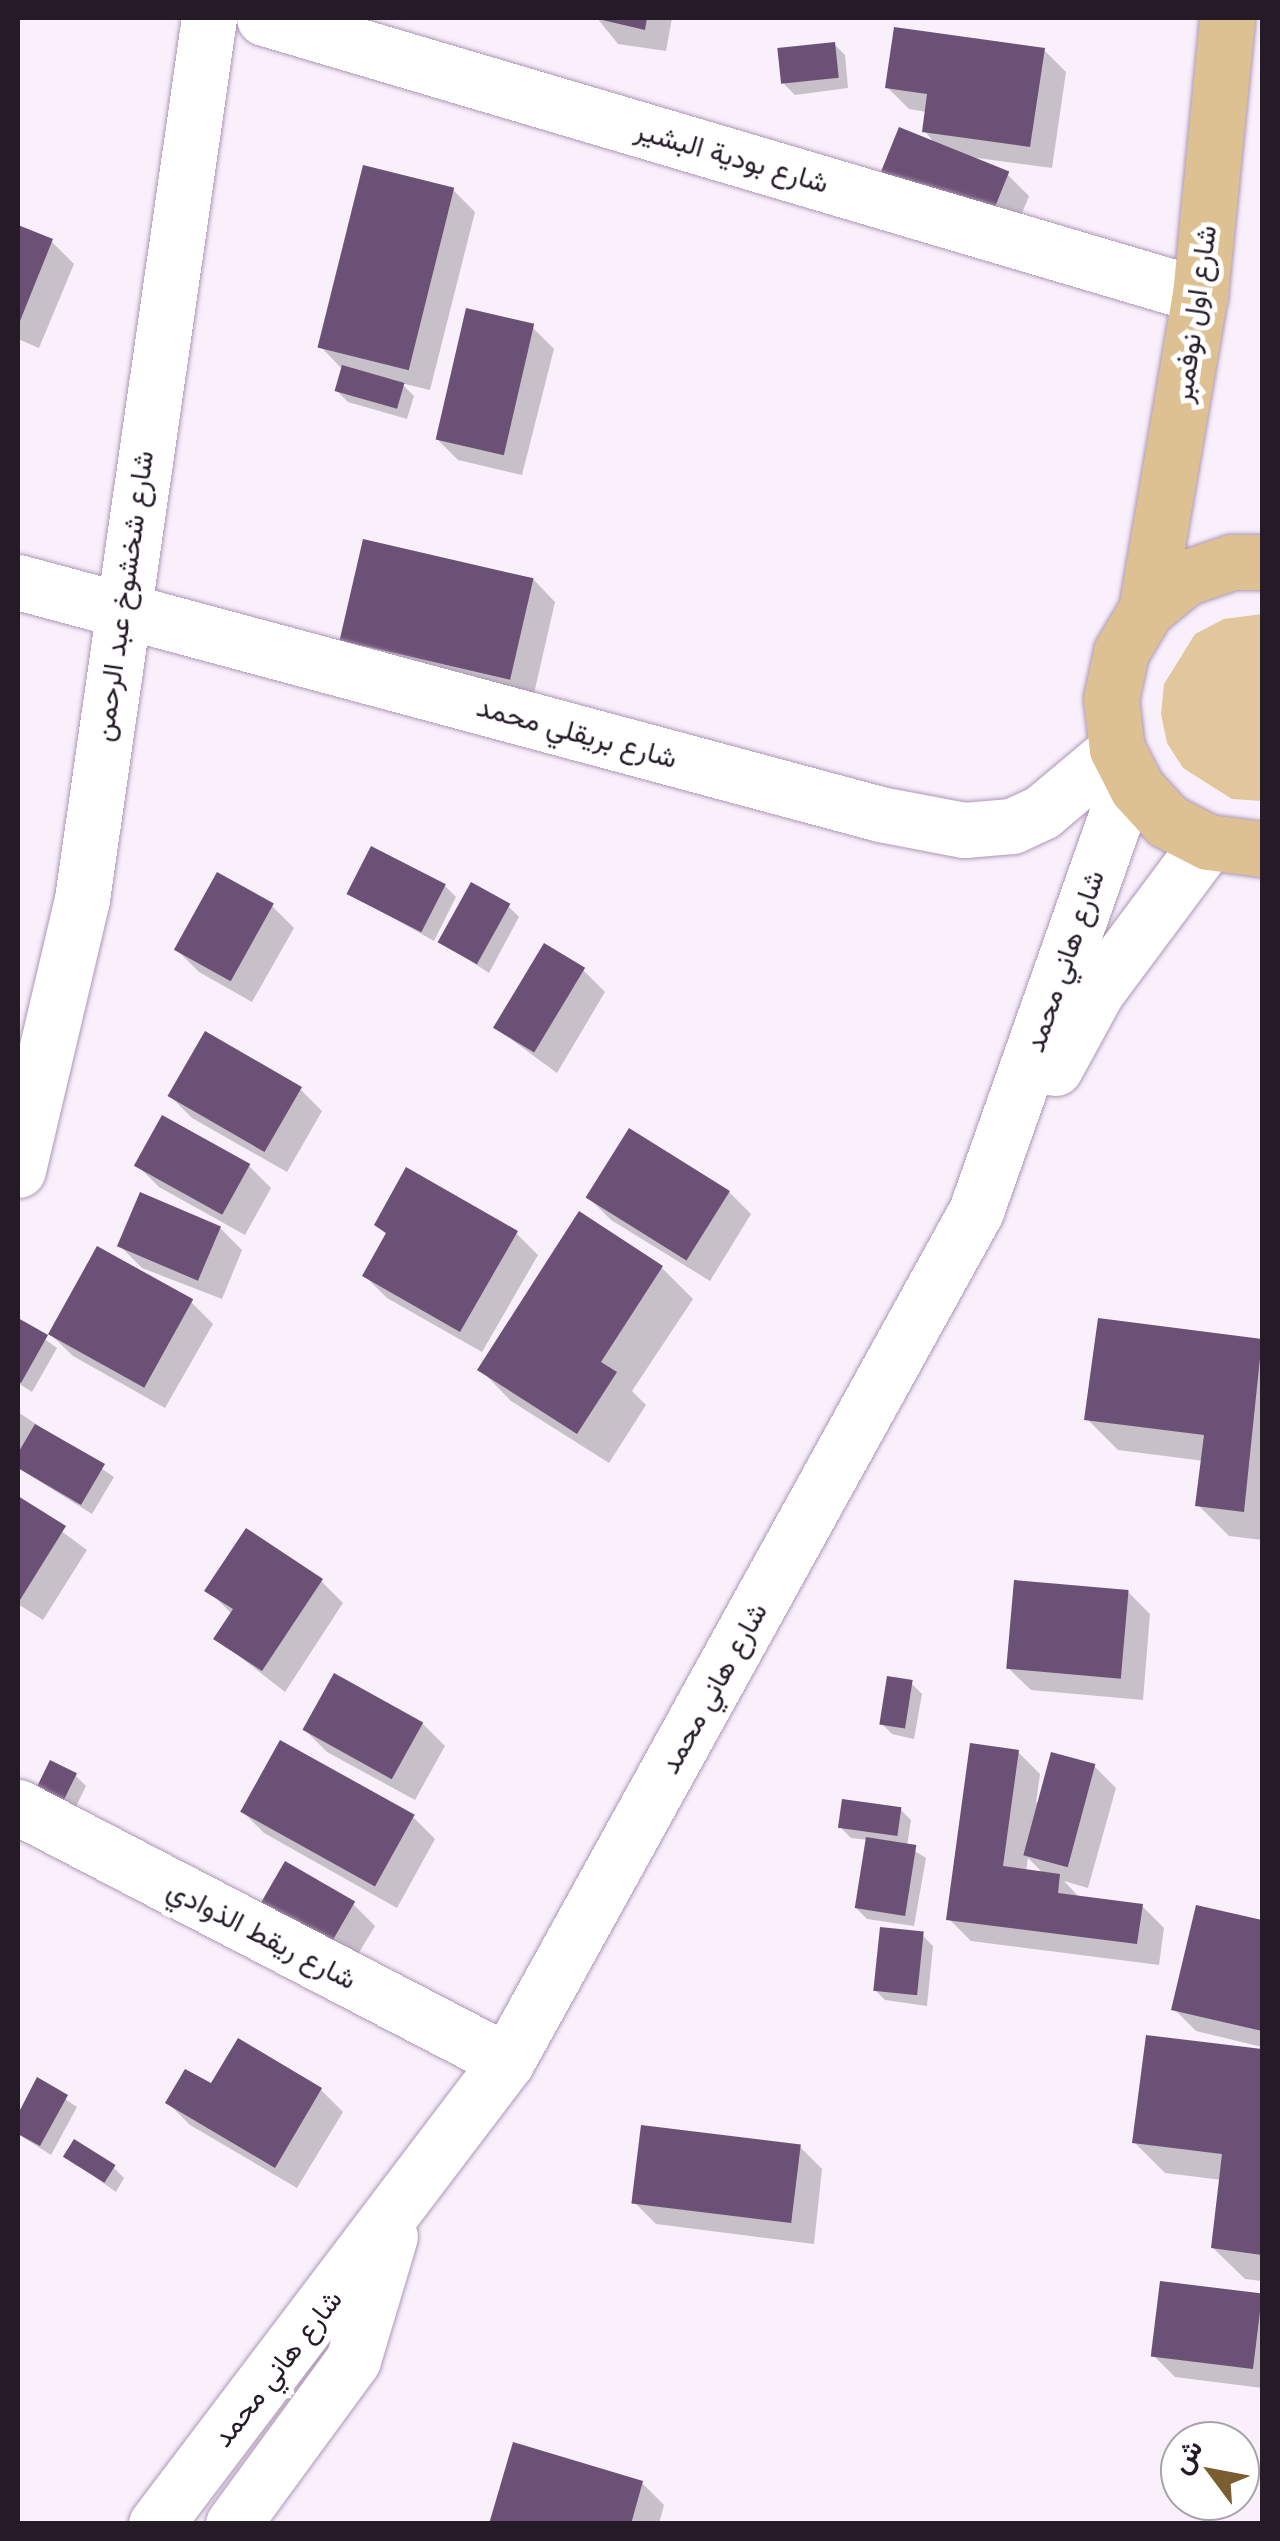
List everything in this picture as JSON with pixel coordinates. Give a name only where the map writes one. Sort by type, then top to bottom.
[{"type":"main road","name":"شارع اول نوفمبر","points":[[1146,610],[1200,295],[1228,18]]},
{"type":"main road","points":[[1246,851],[1168,821],[1124,762],[1114,684],[1121,652],[1146,610],[1185,578],[1232,562],[1262,562]]},
{"type":"street","name":"شارع شخشوخ عبد الرحمن","points":[[18,1170],[82,899],[119,608],[209,18]]},
{"type":"street","name":"شارع بودية البشير","points":[[264,18],[1200,295]]},
{"type":"street","name":"شارع بريقلي محمد","points":[[18,582],[860,809],[964,830],[1012,826],[1124,762]]},
{"type":"street","name":"شارع هاني محمد","points":[[156,2524],[396,2214],[507,2062],[976,1211],[1124,762]]},
{"type":"street","points":[[976,1211],[1097,991],[1246,851]]},
{"type":"street","name":"شارع ريقط الذوادي","points":[[18,1808],[507,2062]]},
{"type":"street","points":[[234,2524],[353,2360],[396,2214]]},
{"type":"shaded area","points":[[1262,614],[1262,801],[1232,799],[1183,768],[1167,743],[1161,714],[1164,684],[1195,634],[1224,619]]},
{"type":"building","points":[[594,18],[647,18],[645,30]]},
{"type":"building","points":[[894,27],[1045,48],[1030,147],[922,132],[927,94],[885,88]]},
{"type":"building","points":[[835,42],[839,78],[781,84],[777,48]]},
{"type":"building","points":[[899,127],[1009,172],[989,223],[878,178]]},
{"type":"building","points":[[363,165],[454,188],[409,370],[318,347]]},
{"type":"building","points":[[18,225],[53,239],[18,326]]},
{"type":"building","points":[[466,308],[534,324],[504,455],[436,440]]},
{"type":"building","points":[[342,365],[404,383],[397,409],[335,391]]},
{"type":"building","points":[[363,539],[534,578],[510,680],[340,640]]},
{"type":"building","points":[[371,846],[446,884],[421,932],[346,894]]},
{"type":"building","points":[[217,872],[274,904],[231,981],[174,950]]},
{"type":"building","points":[[471,882],[510,904],[477,964],[438,942]]},
{"type":"building","points":[[544,943],[585,968],[534,1053],[493,1028]]},
{"type":"building","points":[[205,1031],[302,1087],[264,1152],[168,1096]]},
{"type":"building","points":[[162,1115],[250,1164],[222,1215],[134,1166]]},
{"type":"building","points":[[629,1128],[730,1191],[686,1261],[586,1198]]},
{"type":"building","points":[[406,1167],[518,1231],[460,1332],[362,1276],[386,1233],[374,1225]]},
{"type":"building","points":[[140,1192],[221,1226],[198,1281],[117,1246]]},
{"type":"building","points":[[579,1211],[663,1266],[601,1362],[617,1372],[577,1434],[477,1370]]},
{"type":"building","points":[[97,1246],[193,1299],[144,1388],[48,1334]]},
{"type":"building","points":[[18,1318],[48,1335],[21,1383],[18,1381]]},
{"type":"building","points":[[1098,1318],[1262,1339],[1244,1512],[1195,1506],[1204,1435],[1084,1420]]},
{"type":"building","points":[[35,1424],[105,1464],[81,1505],[18,1468],[18,1453]]},
{"type":"building","points":[[18,1496],[66,1526],[20,1600],[18,1598]]},
{"type":"building","points":[[246,1528],[323,1579],[262,1671],[213,1639],[233,1609],[204,1591]]},
{"type":"building","points":[[1014,1580],[1129,1590],[1121,1679],[1006,1669]]},
{"type":"building","points":[[334,1673],[423,1722],[392,1779],[302,1730]]},
{"type":"building","points":[[887,1676],[913,1680],[905,1728],[879,1724]]},
{"type":"building","points":[[280,1740],[415,1815],[375,1886],[240,1812]]},
{"type":"building","points":[[970,1743],[1019,1750],[1003,1866],[1060,1874],[1058,1893],[1143,1904],[1137,1944],[946,1920]]},
{"type":"building","points":[[1051,1752],[1095,1764],[1068,1867],[1023,1855]]},
{"type":"building","points":[[50,1760],[77,1773],[47,1834],[20,1821]]},
{"type":"building","points":[[842,1799],[901,1807],[897,1836],[838,1828]]},
{"type":"building","points":[[866,1837],[916,1845],[905,1916],[855,1908]]},
{"type":"building","points":[[285,1861],[355,1902],[319,1964],[249,1923]]},
{"type":"building","points":[[1196,1905],[1262,1920],[1262,2031],[1171,2010]]},
{"type":"building","points":[[880,1927],[924,1932],[917,1995],[873,1991]]},
{"type":"building","points":[[1146,2035],[1262,2049],[1262,2255],[1211,2248],[1222,2154],[1132,2143]]},
{"type":"building","points":[[238,2038],[322,2088],[275,2168],[165,2103],[185,2069],[211,2083]]},
{"type":"building","points":[[37,2077],[68,2095],[40,2146],[18,2134],[18,2114]]},
{"type":"building","points":[[641,2125],[801,2145],[791,2223],[631,2203]]},
{"type":"building","points":[[74,2139],[116,2165],[104,2183],[63,2157]]},
{"type":"building","points":[[1160,2281],[1262,2294],[1253,2369],[1151,2356]]},
{"type":"building","points":[[513,2442],[643,2481],[631,2524],[489,2524]]}]
